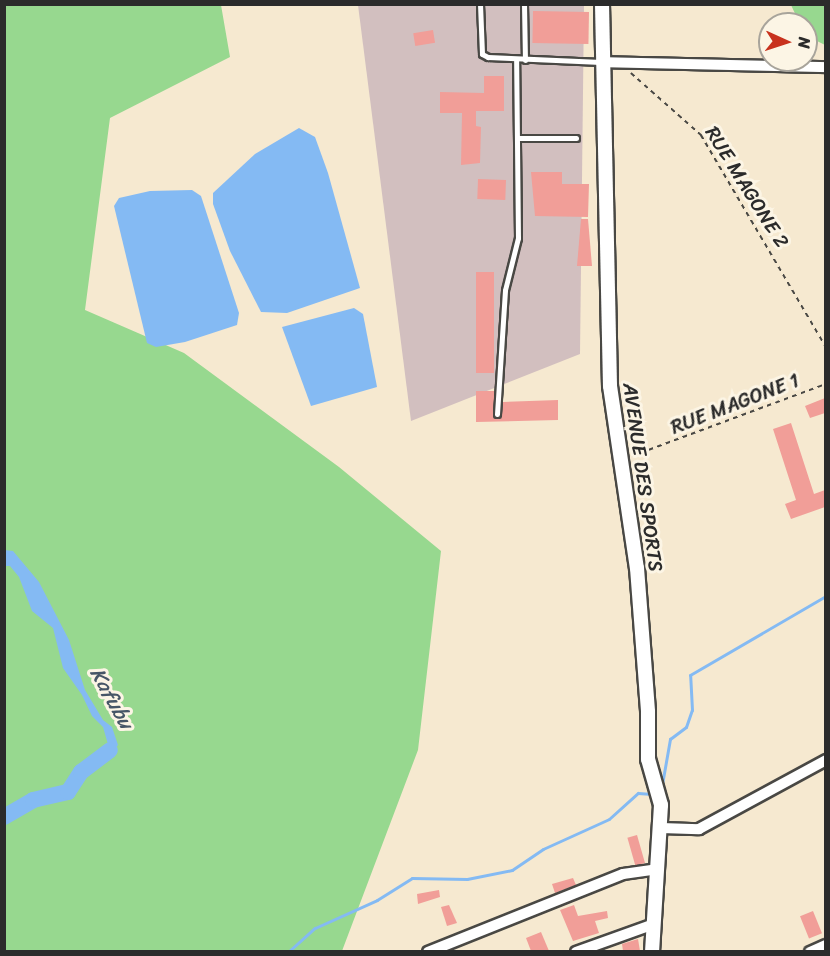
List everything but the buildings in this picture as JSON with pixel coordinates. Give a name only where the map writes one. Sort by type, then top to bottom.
[{"type":"street","name":"AVENUE DES SPORTS","points":[[602,4],[601,62],[610,386],[619,460],[637,568],[648,712],[648,759],[661,805],[652,951]]},
{"type":"street","points":[[601,62],[825,67]]},
{"type":"street","points":[[661,828],[699,829],[825,760]]},
{"type":"street","points":[[428,951],[623,874],[657,869]]},
{"type":"street","points":[[576,951],[654,924]]},
{"type":"street","points":[[810,951],[825,945]]},
{"type":"lane","points":[[480,4],[482,54],[516,60],[601,62]]},
{"type":"lane","points":[[524,4],[525,60]]},
{"type":"lane","points":[[497,414],[504,290],[518,238],[516,60]]},
{"type":"lane","points":[[518,138],[576,138]]},
{"type":"path","name":"RUE MAGONE 2","points":[[618,63],[701,135],[825,347]]},
{"type":"path","name":"RUE MAGONE 1","points":[[619,460],[825,384]]},
{"type":"shaded area","points":[[358,5],[584,5],[580,354],[411,421]]},
{"type":"green space","points":[[5,5],[221,5],[230,57],[110,118],[85,310],[184,353],[339,467],[441,551],[418,750],[342,951],[5,952]]},
{"type":"green space","points":[[791,5],[825,5],[825,45],[818,42],[818,12],[794,12]]},
{"type":"water","points":[[299,128],[315,137],[328,173],[360,288],[287,313],[261,312],[230,251],[213,204],[213,193],[255,154]]},
{"type":"water","points":[[192,190],[201,196],[239,313],[237,325],[185,342],[156,347],[147,343],[114,206],[119,198],[150,191]]},
{"type":"water","points":[[354,308],[363,314],[377,387],[311,406],[282,327]]},
{"type":"water","points":[[4,550],[13,551],[39,582],[69,640],[85,690],[103,720],[112,727],[118,745],[103,763],[89,765],[85,761],[109,748],[103,727],[92,716],[82,695],[63,668],[53,628],[32,611],[19,577],[10,566],[5,566]]},
{"type":"waterway","points":[[661,790],[670,739],[686,727],[692,710],[690,675],[826,596]]},
{"type":"waterway","name":"Kafubu","points":[[4,817],[33,800],[68,792],[81,772],[110,750]]},
{"type":"waterway","points":[[288,952],[315,928],[377,900],[412,878],[467,879],[512,870],[543,849],[609,819],[638,793],[652,794]]}]
